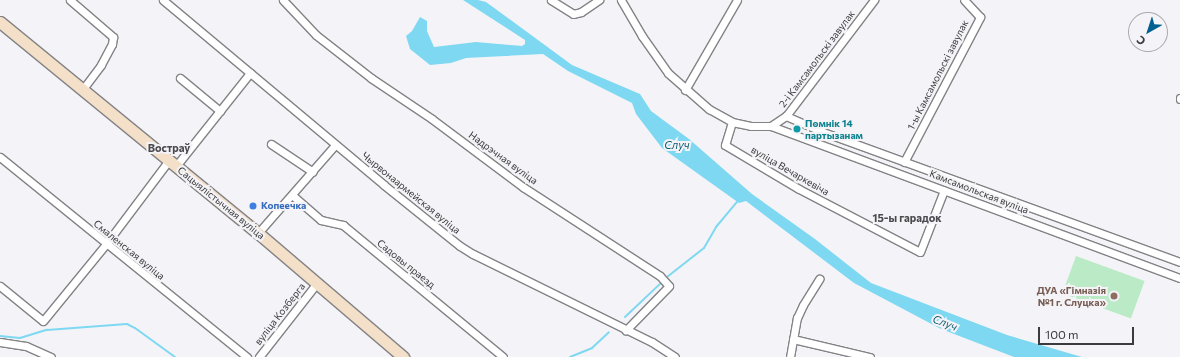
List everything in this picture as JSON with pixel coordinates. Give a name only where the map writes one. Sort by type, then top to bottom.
[{"type":"main road","name":"Сацыялістычная вуліца","points":[[0,22],[258,233],[403,357]]},
{"type":"street","points":[[70,0],[113,37],[112,44],[101,65],[82,90]]},
{"type":"street","name":"Чырвонаармейская вуліца","points":[[163,0],[460,246],[473,254],[652,342],[675,357]]},
{"type":"street","name":"Надрэчная вуліца","points":[[283,0],[316,34],[371,78],[432,119],[523,187],[660,276],[669,286],[626,330]]},
{"type":"street","points":[[552,0],[573,14],[581,12],[599,0]]},
{"type":"street","points":[[621,0],[642,36],[664,67],[685,90],[709,109],[732,122],[751,126],[771,126]]},
{"type":"street","points":[[685,90],[737,0]]},
{"type":"street","name":"2-і Камсамольскі завулак","points":[[771,126],[786,116],[874,0]]},
{"type":"street","name":"1-ы Камсамольскі завулак","points":[[904,162],[980,17],[964,0]]},
{"type":"street","points":[[0,286],[43,321],[172,163],[220,111],[250,72]]},
{"type":"street","points":[[180,78],[220,111]]},
{"type":"street","name":"Камсамольская вуліца","points":[[786,116],[823,132],[1180,262]]},
{"type":"street","name":"вуліца Вечаркевіча","points":[[732,122],[725,145],[799,189],[917,251],[922,250],[944,190]]},
{"type":"street","name":"Камсамольская вуліца","points":[[771,126],[1180,278]]},
{"type":"street","points":[[271,144],[313,172]]},
{"type":"street","points":[[258,233],[336,144]]},
{"type":"street","name":"Смаленская вуліца","points":[[0,157],[247,357]]},
{"type":"street","name":"Садовы праезд","points":[[292,195],[321,220],[343,225],[503,357]]},
{"type":"street","points":[[790,357],[797,318],[819,279]]},
{"type":"street","name":"вуліца Козберга","points":[[259,357],[316,282]]},
{"type":"street","points":[[793,339],[870,357]]},
{"type":"street","points":[[0,342],[26,346],[51,357]]},
{"type":"green space","points":[[1076,256],[1145,281],[1131,319],[1062,294]]},
{"type":"water","name":"Случ","points":[[463,0],[478,0],[486,2],[572,65],[640,94],[651,111],[689,139],[752,194],[815,239],[871,283],[1007,335],[1082,357],[1014,357],[941,329],[854,283],[746,201],[739,203],[662,148],[636,114],[632,103],[568,71],[543,54],[466,58],[451,63],[430,65],[410,49],[406,36],[412,31],[420,17],[427,21],[427,31],[434,47],[476,42],[522,46],[525,44],[525,40]]},
{"type":"waterway","points":[[667,277],[704,248],[716,227],[738,201]]},
{"type":"waterway","points":[[625,317],[661,283]]},
{"type":"waterway","points":[[0,336],[20,338],[47,330],[127,324],[135,328],[175,357]]},
{"type":"waterway","points":[[570,357],[592,348],[609,332]]},
{"type":"place","name":"Помнік 14 партызанам","points":[[797,129]]},
{"type":"place","name":"Копеечка","points":[[253,206]]},
{"type":"place","name":"ДУА «Гімназія №1 г. Слуцка»","points":[[1114,296]]},
{"type":"district","name":"Востраў","points":[[169,148]]},
{"type":"district","name":"15-ы гарадок","points":[[907,218]]}]
